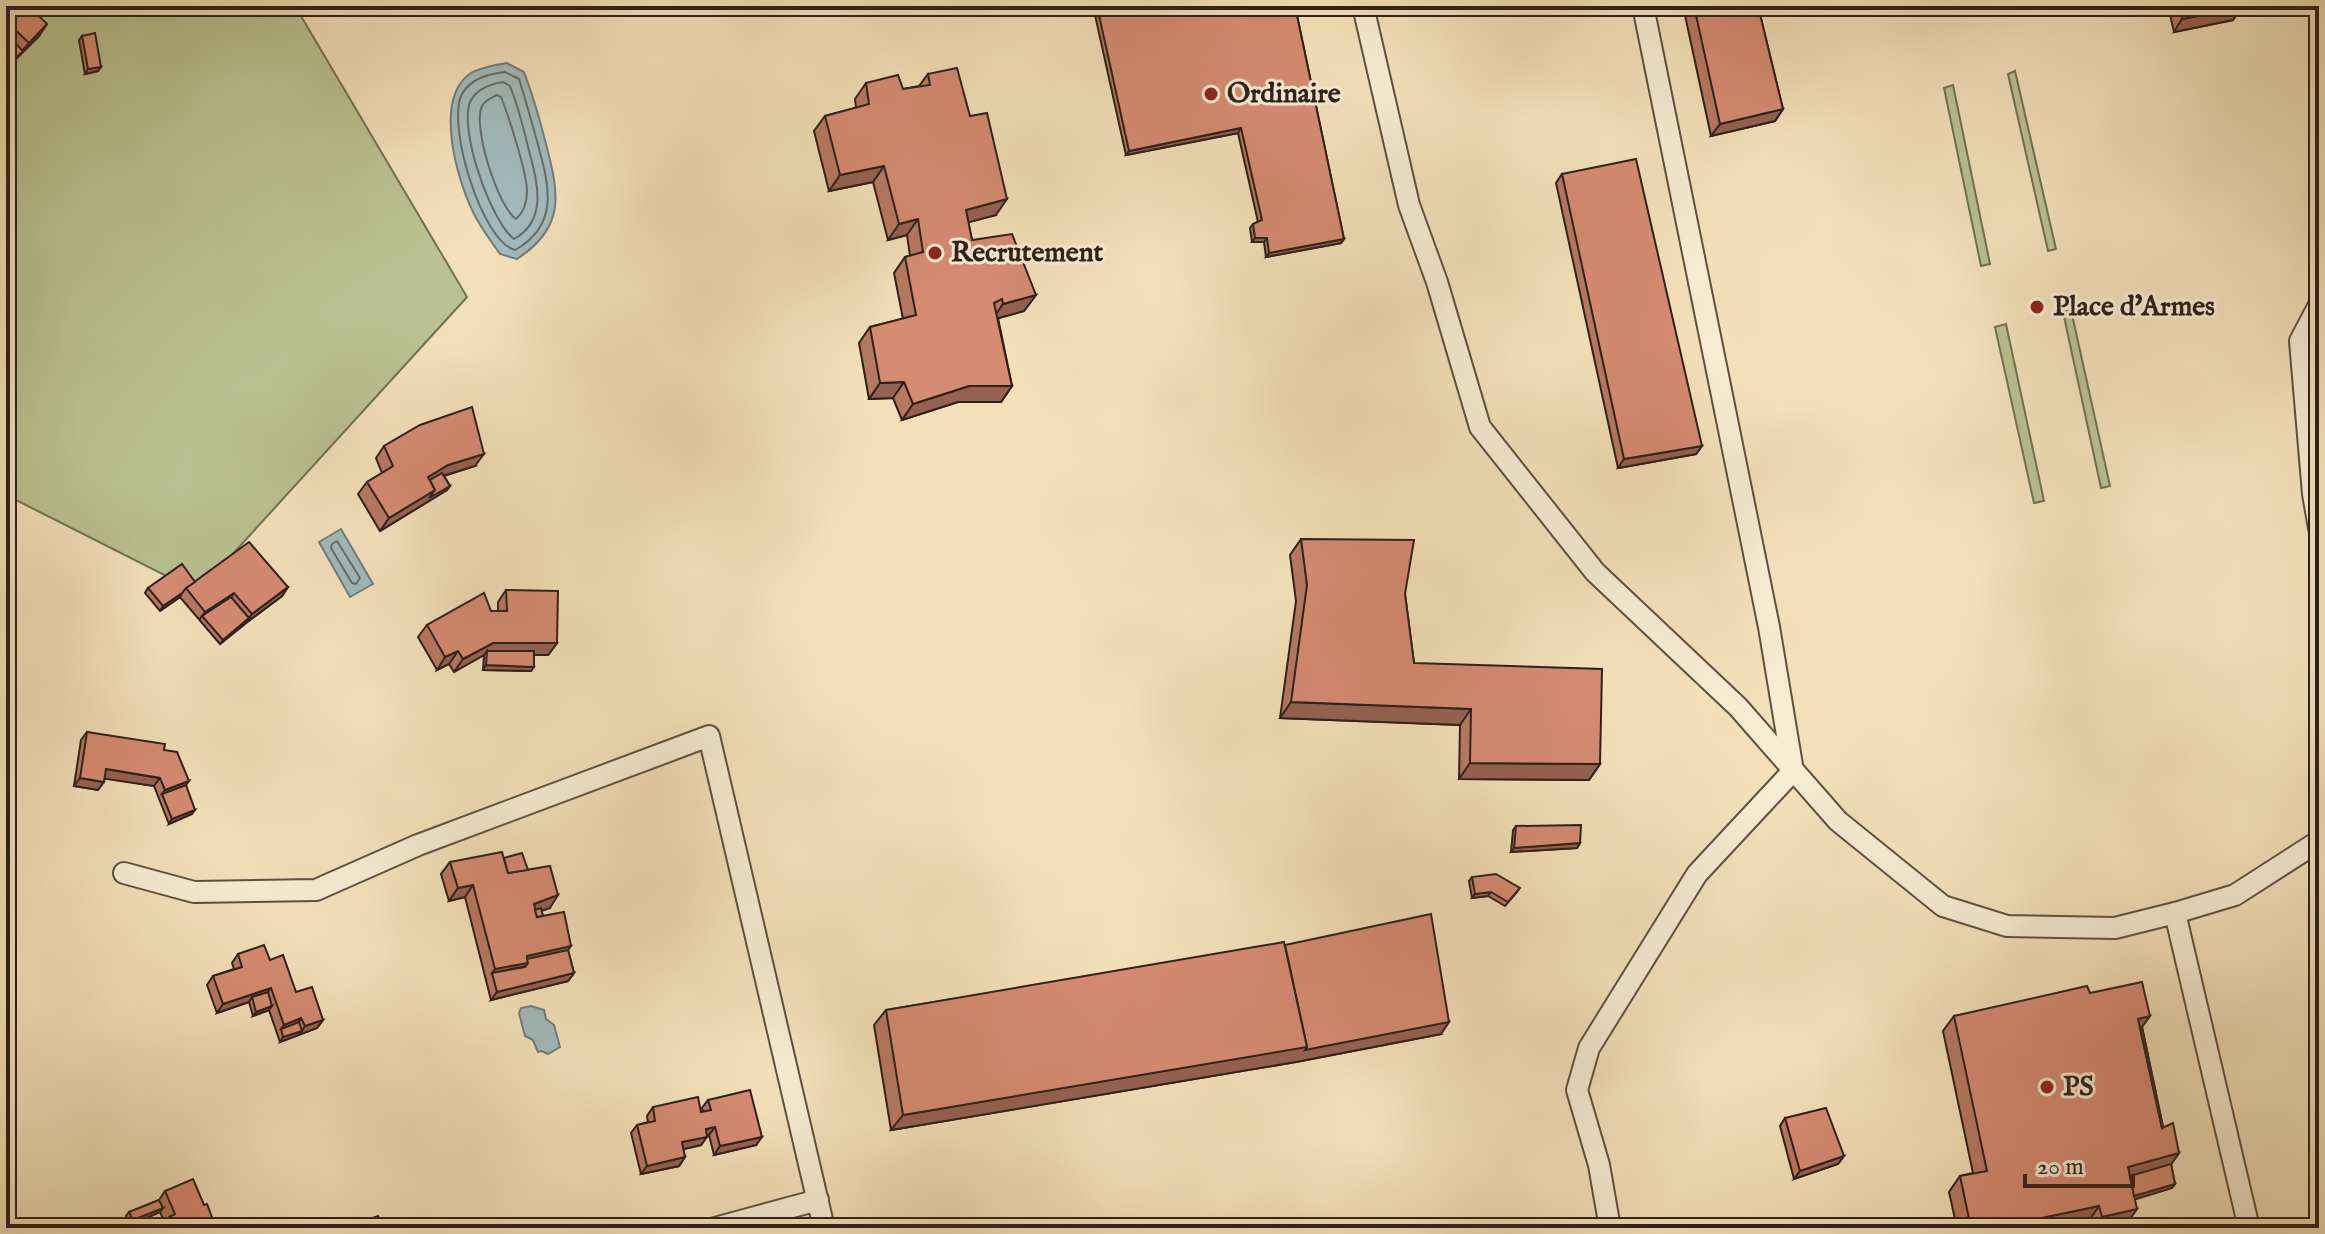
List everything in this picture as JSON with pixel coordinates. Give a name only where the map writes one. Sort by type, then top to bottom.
[{"type":"lane","points":[[1363,6],[1409,205],[1437,282],[1480,427],[1595,572],[1738,707],[1838,821],[1943,906],[2007,926],[2115,928],[2175,913],[2235,895],[2319,841]]},
{"type":"lane","points":[[1643,6],[1769,627],[1793,771]]},
{"type":"lane","points":[[2319,305],[2300,341],[2313,494],[2319,528]]},
{"type":"lane","points":[[124,873],[194,892],[316,890],[418,845],[709,736],[824,1228]]},
{"type":"lane","points":[[1610,1228],[1599,1165],[1577,1090],[1589,1048],[1697,874],[1793,771]]},
{"type":"lane","points":[[2175,913],[2249,1228]]},
{"type":"lane","points":[[715,1228],[818,1200]]},
{"type":"green space","points":[[6,6],[295,6],[467,297],[198,592],[6,495]]},
{"type":"green space","points":[[2015,71],[2056,249],[2048,251],[2008,74]]},
{"type":"green space","points":[[1953,85],[1990,264],[1981,266],[1944,88]]},
{"type":"green space","points":[[2071,310],[2110,486],[2101,488],[2063,312]]},
{"type":"green space","points":[[2006,324],[2044,501],[2034,503],[1995,327]]},
{"type":"water","points":[[507,63],[524,72],[544,135],[555,194],[555,208],[544,235],[517,259],[500,254],[473,212],[455,160],[452,140],[453,101],[460,85],[471,73]]},
{"type":"water","points":[[341,529],[373,584],[350,597],[319,542]]},
{"type":"water","points":[[531,1006],[544,1010],[546,1019],[554,1025],[560,1047],[548,1054],[538,1052],[533,1040],[525,1036],[519,1013],[521,1008]]},
{"type":"building","points":[[6,6],[29,6],[47,24],[29,43],[6,21]]},
{"type":"building","name":"Ordinaire","points":[[1097,6],[1295,6],[1344,239],[1269,253],[1267,238],[1255,238],[1253,224],[1262,220],[1241,128],[1129,151]]},
{"type":"building","points":[[1694,6],[1758,6],[1783,109],[1720,124]]},
{"type":"building","points":[[2180,6],[2242,6],[2242,7],[2182,19]]},
{"type":"building","points":[[95,33],[101,67],[88,69],[82,36]]},
{"type":"building","points":[[6,34],[23,51],[6,68]]},
{"type":"building","name":"Recrutement","points":[[957,68],[970,116],[987,113],[1007,199],[966,210],[972,240],[1012,234],[1036,295],[1003,304],[1002,299],[994,303],[1012,386],[969,386],[913,404],[904,382],[880,383],[870,327],[916,315],[905,257],[923,252],[918,219],[899,224],[884,166],[840,175],[825,116],[869,104],[866,83],[898,75],[903,89],[930,85],[928,74]]},
{"type":"building","points":[[1636,159],[1702,446],[1624,459],[1562,174]]},
{"type":"building","points":[[472,407],[484,454],[448,465],[428,477],[435,490],[389,518],[367,482],[393,466],[384,446],[420,425]]},
{"type":"building","points":[[442,473],[450,486],[429,498],[435,490],[430,480]]},
{"type":"building","points":[[1301,539],[1414,540],[1405,594],[1414,663],[1602,669],[1600,764],[1470,763],[1471,709],[1291,702],[1307,585]]},
{"type":"building","points":[[249,542],[288,587],[252,614],[234,593],[205,612],[186,588]]},
{"type":"building","points":[[182,564],[195,582],[163,606],[148,588]]},
{"type":"building","points":[[506,590],[558,591],[557,643],[493,643],[463,659],[458,651],[445,657],[427,625],[484,593],[491,611],[507,611]]},
{"type":"building","points":[[231,597],[249,618],[223,640],[202,616]]},
{"type":"building","points":[[487,651],[534,651],[534,667],[486,665]]},
{"type":"building","points":[[87,732],[165,744],[164,750],[177,752],[189,781],[165,790],[160,778],[106,769],[104,782],[80,778]]},
{"type":"building","points":[[186,785],[195,810],[172,819],[162,794]]},
{"type":"building","points":[[1581,825],[1580,843],[1514,848],[1516,826]]},
{"type":"building","points":[[502,852],[508,873],[550,866],[558,895],[534,904],[537,917],[564,912],[571,946],[527,956],[528,963],[495,969],[473,885],[458,888],[450,862]]},
{"type":"building","points":[[522,853],[528,870],[508,873],[504,858]]},
{"type":"building","points":[[1496,874],[1520,888],[1508,902],[1491,892],[1475,894],[1472,877]]},
{"type":"building","points":[[541,908],[543,916],[537,917],[535,910]]},
{"type":"building","points":[[1431,914],[1449,1022],[1305,1050],[1307,1047],[1285,945]]},
{"type":"building","points":[[1284,942],[1307,1047],[903,1115],[886,1010]]},
{"type":"building","points":[[264,945],[270,960],[283,955],[296,992],[312,987],[323,1020],[305,1026],[301,1018],[284,1025],[271,988],[223,1004],[213,976],[242,967],[238,954]]},
{"type":"building","points":[[568,950],[574,973],[497,992],[492,973],[525,967],[527,959]]},
{"type":"building","name":"PS","points":[[2142,982],[2150,1016],[2138,1019],[2162,1128],[2173,1123],[2179,1153],[2128,1167],[2137,1209],[2102,1217],[2099,1206],[2013,1224],[2014,1228],[1971,1228],[1960,1176],[1987,1171],[1954,1016],[2087,986],[2090,993]]},
{"type":"building","points":[[268,992],[272,1006],[256,1012],[252,997]]},
{"type":"building","points":[[299,1022],[302,1031],[283,1037],[281,1029]]},
{"type":"building","points":[[2140,1028],[2163,1127],[2162,1128]]},
{"type":"building","points":[[750,1090],[762,1137],[720,1146],[715,1127],[706,1129],[707,1137],[682,1142],[685,1157],[647,1166],[637,1125],[655,1121],[653,1107],[698,1097],[701,1112],[711,1110],[708,1100]]},
{"type":"building","points":[[1826,1108],[1844,1156],[1800,1171],[1785,1118]]},
{"type":"building","points":[[2171,1164],[2175,1184],[2134,1196],[2130,1176]]},
{"type":"building","points":[[193,1179],[216,1228],[174,1228],[169,1217],[175,1214],[165,1191]]},
{"type":"building","points":[[159,1200],[163,1208],[133,1220],[129,1212]]},
{"type":"building","points":[[378,1216],[383,1228],[346,1228]]},
{"type":"building","points":[[1407,1223],[1408,1228],[1379,1228]]},
{"type":"place","name":"Ordinaire","points":[[1211,94]]},
{"type":"place","name":"Recrutement","points":[[935,253]]},
{"type":"place","name":"Place d'Armes","points":[[2037,307]]},
{"type":"place","name":"PS","points":[[2047,1087]]}]
